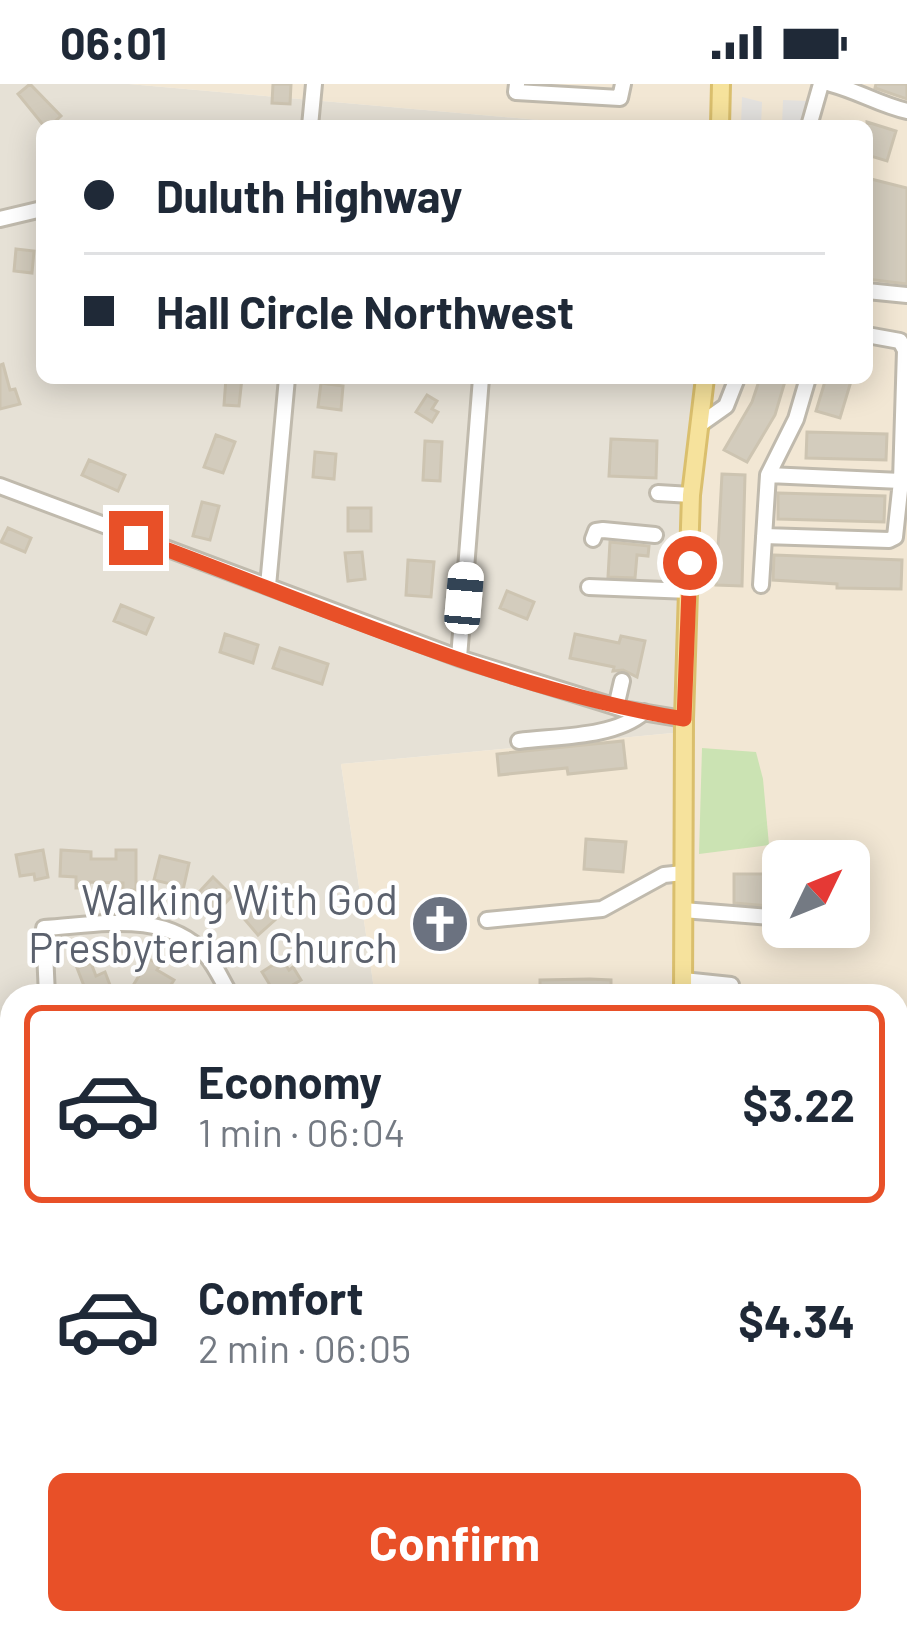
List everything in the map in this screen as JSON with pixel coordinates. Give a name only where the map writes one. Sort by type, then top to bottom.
[{"type":"main road","points":[[720,120],[721,84]]},
{"type":"main road","points":[[683,984],[691,495],[705,384]]},
{"type":"street","points":[[311,120],[314,84]]},
{"type":"street","points":[[517,88],[620,98],[623,84]]},
{"type":"street","points":[[811,120],[821,84]]},
{"type":"street","points":[[831,84],[854,87],[879,105],[907,111]]},
{"type":"street","points":[[0,219],[36,210]]},
{"type":"street","points":[[873,292],[907,295]]},
{"type":"street","points":[[764,536],[895,537],[902,481],[904,350],[900,341],[873,336]]},
{"type":"street","points":[[268,586],[286,384]]},
{"type":"street","points":[[459,658],[481,384]]},
{"type":"street","points":[[702,423],[726,406],[735,384]]},
{"type":"street","points":[[761,585],[768,475],[796,419],[806,384]]},
{"type":"street","points":[[768,475],[902,481]]},
{"type":"street","points":[[0,486],[459,658],[616,706],[684,719]]},
{"type":"street","points":[[658,493],[691,495]]},
{"type":"street","points":[[592,539],[603,530],[655,535]]},
{"type":"street","points":[[589,587],[690,592]]},
{"type":"street","points":[[616,706],[622,681]]},
{"type":"street","points":[[519,741],[606,729],[631,722],[644,712]]},
{"type":"street","points":[[487,920],[602,909],[664,875],[683,873]]},
{"type":"street","points":[[683,910],[762,916]]},
{"type":"street","points":[[46,984],[44,928],[148,922],[179,935],[206,955],[224,984]]},
{"type":"shaded area","points":[[0,84],[129,84],[540,120],[36,120],[36,384],[702,384],[689,538],[694,731],[341,764],[373,984],[0,984]]},
{"type":"shaded area","points":[[129,84],[907,84],[907,984],[373,984],[341,764],[694,731],[689,538],[702,384],[873,384],[873,120],[540,120]]},
{"type":"shaded area","points":[[742,97],[762,102],[761,120],[741,120]]},
{"type":"shaded area","points":[[783,100],[808,101],[803,120],[782,120]]},
{"type":"green space","points":[[702,748],[756,752],[769,840],[762,840],[762,846],[699,854]]},
{"type":"building","points":[[30,84],[61,116],[39,120],[18,94]]},
{"type":"building","points":[[273,84],[291,84],[290,104],[272,103]]},
{"type":"building","points":[[876,84],[907,84],[907,99],[875,88]]},
{"type":"building","points":[[873,124],[896,131],[887,161],[873,157]]},
{"type":"building","points":[[873,180],[907,188],[907,284],[873,280]]},
{"type":"building","points":[[16,249],[34,251],[32,273],[14,271]]},
{"type":"building","points":[[0,365],[10,390],[15,389],[20,404],[0,409]]},
{"type":"building","points":[[226,384],[241,384],[239,406],[224,405]]},
{"type":"building","points":[[321,384],[343,386],[341,410],[318,407]]},
{"type":"building","points":[[758,384],[784,384],[775,415],[747,462],[724,450]]},
{"type":"building","points":[[824,384],[850,384],[840,418],[816,411]]},
{"type":"building","points":[[427,395],[437,401],[432,422],[416,412]]},
{"type":"building","points":[[807,432],[887,434],[886,460],[806,458]]},
{"type":"building","points":[[216,435],[235,442],[223,473],[204,467]]},
{"type":"building","points":[[611,439],[657,441],[656,478],[609,476]]},
{"type":"building","points":[[425,441],[442,442],[440,481],[423,480]]},
{"type":"building","points":[[315,452],[336,454],[334,479],[313,477]]},
{"type":"building","points":[[89,460],[125,475],[118,491],[82,475]]},
{"type":"building","points":[[722,474],[745,475],[742,586],[716,585]]},
{"type":"building","points":[[778,493],[885,496],[884,522],[778,519]]},
{"type":"building","points":[[202,502],[219,506],[210,540],[193,536]]},
{"type":"building","points":[[348,508],[371,508],[371,531],[348,531]]},
{"type":"building","points":[[8,528],[31,538],[25,552],[1,542]]},
{"type":"building","points":[[610,542],[649,546],[648,556],[637,555],[635,578],[608,577]]},
{"type":"building","points":[[362,552],[365,579],[348,581],[345,553]]},
{"type":"building","points":[[774,555],[902,560],[901,589],[773,580]]},
{"type":"building","points":[[408,560],[434,562],[431,597],[406,595]]},
{"type":"building","points":[[507,591],[534,602],[527,619],[500,608]]},
{"type":"building","points":[[121,605],[153,618],[146,634],[114,621]]},
{"type":"building","points":[[225,634],[258,645],[253,663],[220,652]]},
{"type":"building","points":[[575,634],[619,643],[621,636],[645,641],[637,677],[570,658]]},
{"type":"building","points":[[280,648],[328,664],[322,684],[273,668]]},
{"type":"building","points":[[623,741],[626,768],[499,775],[497,754]]},
{"type":"building","points":[[586,839],[626,842],[623,872],[584,869]]},
{"type":"building","points":[[43,850],[48,877],[20,876],[16,855]]},
{"type":"building","points":[[61,850],[91,852],[91,859],[116,859],[116,850],[136,850],[136,890],[123,890],[123,883],[89,882],[89,888],[76,888],[76,877],[60,876]]},
{"type":"building","points":[[160,856],[189,863],[181,899],[168,896],[171,884],[154,880]]},
{"type":"building","points":[[734,874],[762,874],[762,905],[734,903]]},
{"type":"building","points":[[213,877],[232,896],[215,914],[199,892]]},
{"type":"building","points":[[257,900],[275,920],[258,935],[241,915]]},
{"type":"building","name":"Walking With God Presbyterian Church","points":[[454,912],[454,916],[464,915],[466,931],[416,938],[414,916]]},
{"type":"building","points":[[149,959],[174,980],[172,984],[134,984]]},
{"type":"building","points":[[282,959],[301,980],[269,984],[262,972]]},
{"type":"building","points":[[91,963],[96,976],[105,972],[110,984],[83,984],[77,968]]},
{"type":"building","points":[[540,980],[611,980],[611,984],[540,984]]},
{"type":"place","name":"Walking With God Presbyterian Church","points":[[440,924]]},
{"type":"route","points":[[136,538],[459,658],[623,709],[684,719],[690,563]]}]
